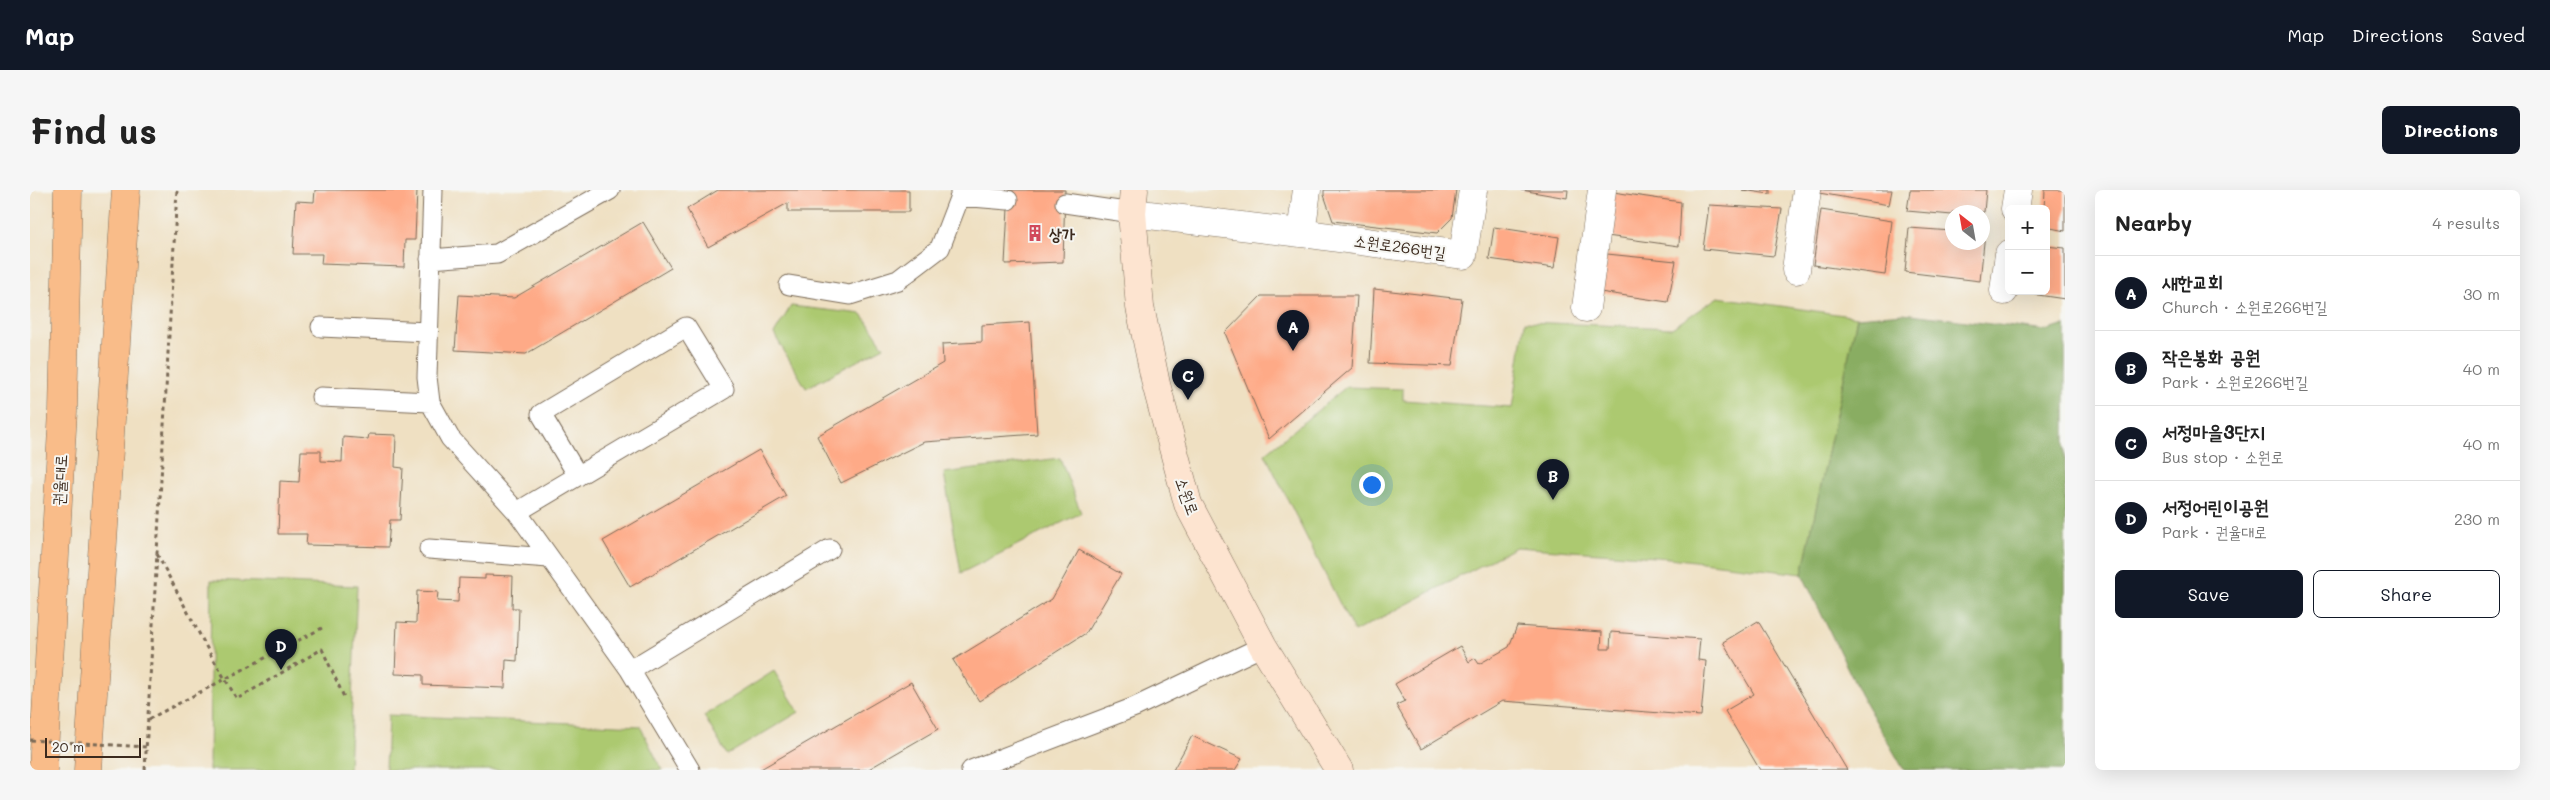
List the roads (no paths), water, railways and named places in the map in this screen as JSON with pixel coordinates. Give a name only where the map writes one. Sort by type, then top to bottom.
[{"type":"highway","name":"권율대로","points":[[43,770],[63,411],[68,190]]},
{"type":"highway","points":[[88,770],[126,190]]},
{"type":"main road","name":"소원로","points":[[1133,202],[1140,307],[1156,384],[1188,504],[1263,646],[1339,770]]},
{"type":"street","points":[[1301,233],[1307,190]]},
{"type":"street","name":"소원로266번길","points":[[1133,202],[1301,233],[1463,255],[1472,190]]},
{"type":"street","points":[[1586,308],[1602,190]]},
{"type":"street","points":[[1796,270],[1807,190]]},
{"type":"street","points":[[2016,205],[2018,190]]},
{"type":"street","points":[[2004,291],[2005,284]]},
{"type":"lane","points":[[432,190],[426,377],[430,402],[450,438],[517,512],[630,670],[690,770]]},
{"type":"lane","points":[[430,259],[497,254],[610,190]]},
{"type":"lane","points":[[789,285],[850,296],[898,280],[940,248],[960,193],[1008,200]]},
{"type":"lane","points":[[1065,203],[1133,202]]},
{"type":"lane","points":[[321,327],[428,332]]},
{"type":"lane","points":[[517,512],[578,476],[724,389],[686,327],[541,414],[578,476]]},
{"type":"lane","points":[[321,397],[430,402]]},
{"type":"lane","points":[[630,670],[830,548]]},
{"type":"lane","points":[[429,550],[550,558]]},
{"type":"lane","points":[[970,770],[1135,707],[1263,646]]},
{"type":"place","name":"상가","points":[[1035,233]]},
{"type":"place","name":"새한교회","points":[[1293,351]]},
{"type":"place","name":"서정마을3단지","points":[[1188,400]]},
{"type":"place","name":"작은봉화 공원","points":[[1553,500]]},
{"type":"place","name":"서정어린이공원","points":[[281,670]]}]
